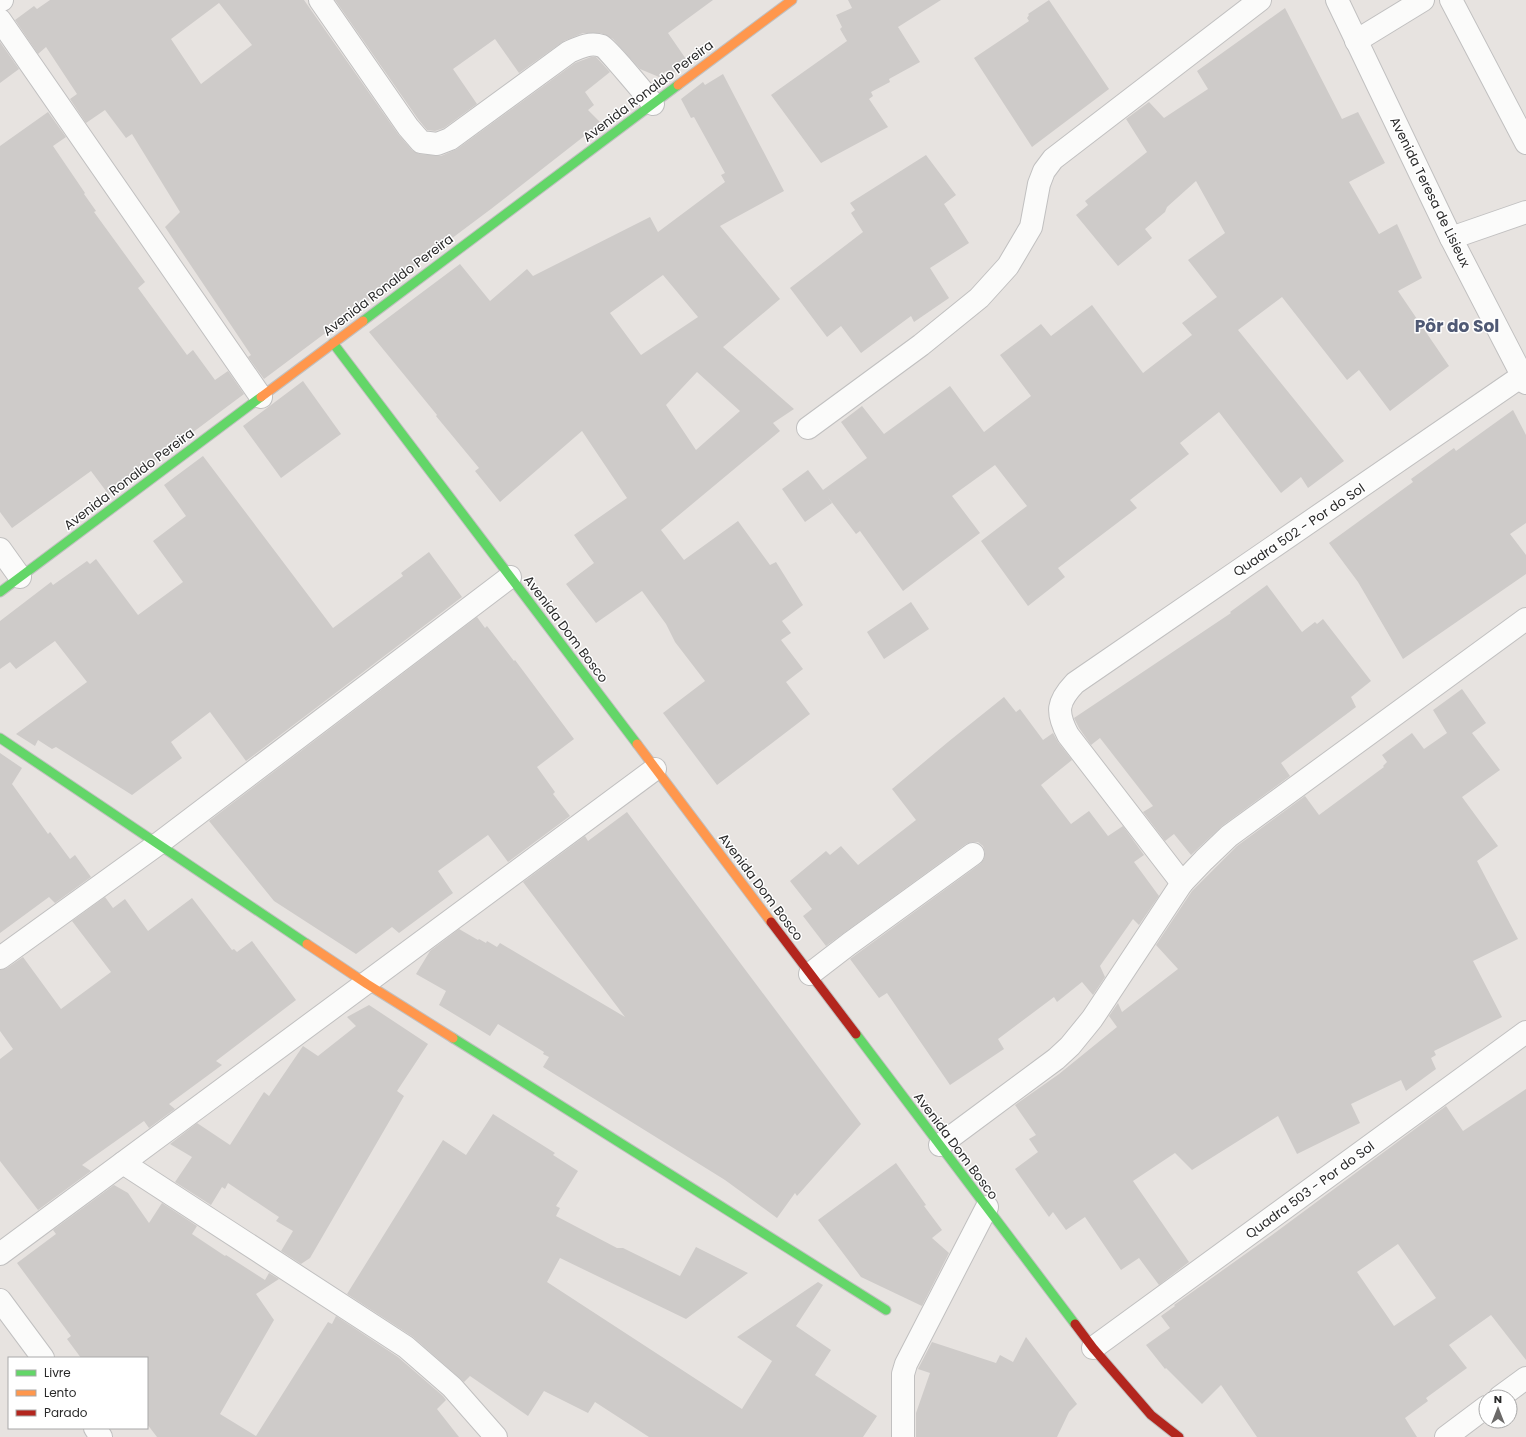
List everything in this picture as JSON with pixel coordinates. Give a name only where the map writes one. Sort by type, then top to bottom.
[{"type":"street","points":[[320,0],[408,127],[421,142],[437,144],[450,139],[569,52],[591,44],[603,46],[653,104]]},
{"type":"street","name":"Avenida Ronaldo Pereira","points":[[0,592],[792,0]]},
{"type":"street","points":[[808,428],[921,345],[979,298],[1008,266],[1031,227],[1039,184],[1044,171],[1052,159],[1260,0]]},
{"type":"street","name":"Avenida Teresa de Lisieux","points":[[1336,0],[1451,238],[1524,380]]},
{"type":"street","points":[[1356,41],[1423,0]]},
{"type":"street","points":[[1451,0],[1526,143]]},
{"type":"street","points":[[0,20],[261,397]]},
{"type":"street","points":[[1451,238],[1526,212]]},
{"type":"street","name":"Avenida Dom Bosco","points":[[333,343],[1093,1348],[1151,1415],[1179,1437]]},
{"type":"street","name":"Quadra 502 - Por do Sol","points":[[1182,883],[1068,735],[1062,724],[1059,713],[1060,703],[1065,694],[1075,683],[1524,380]]},
{"type":"street","points":[[0,549],[20,577]]},
{"type":"street","points":[[0,958],[158,844],[510,577]]},
{"type":"street","points":[[940,1145],[1056,1059],[1070,1046],[1092,1019],[1182,883],[1230,836],[1526,619]]},
{"type":"street","points":[[0,738],[366,984],[886,1310]]},
{"type":"street","points":[[0,1254],[655,769]]},
{"type":"street","points":[[810,974],[972,854]]},
{"type":"street","name":"Quadra 503 - Por do Sol","points":[[1093,1348],[1526,1032]]},
{"type":"street","points":[[123,1163],[406,1348],[452,1387],[496,1437]]},
{"type":"street","points":[[903,1437],[903,1374],[906,1364],[987,1207]]},
{"type":"street","points":[[0,1300],[42,1357]]},
{"type":"street","points":[[1511,1389],[1526,1378]]},
{"type":"street","points":[[1446,1437],[1478,1413]]},
{"type":"building","points":[[50,0],[304,0],[398,134],[412,150],[419,154],[441,156],[457,149],[575,63],[591,57],[596,57],[610,72],[585,92],[594,105],[588,110],[601,123],[491,209],[264,379],[248,357],[251,355],[165,227],[180,212],[132,134],[126,138],[105,110],[86,123],[70,99],[77,94],[46,47],[38,54],[15,20],[34,6],[37,9]],"holes":[[[219,3],[252,45],[201,84],[171,39]]]},
{"type":"building","points":[[335,0],[713,0],[668,33],[688,62],[669,76],[666,71],[659,77],[640,69],[613,39],[601,33],[583,33],[564,41],[519,73],[495,39],[453,69],[477,104],[444,128],[435,131],[427,130],[418,119]]},
{"type":"building","points":[[848,0],[941,0],[898,27],[920,62],[889,79],[890,82],[871,92],[873,96],[869,99],[888,127],[821,163],[771,95],[847,41],[840,29],[842,27],[836,15],[852,8]]},
{"type":"building","points":[[1049,0],[1109,89],[1032,147],[974,58],[1029,21],[1027,18],[1029,15],[1028,14]]},
{"type":"building","points":[[1285,8],[1342,119],[1358,112],[1385,163],[1349,182],[1379,234],[1397,224],[1422,278],[1398,291],[1449,366],[1390,411],[1359,370],[1347,380],[1282,297],[1238,330],[1344,461],[1308,488],[1301,477],[1281,493],[1219,412],[1180,443],[1189,454],[1130,500],[1137,508],[1058,568],[1065,577],[1028,606],[981,541],[1027,506],[995,465],[952,496],[980,533],[903,591],[860,531],[856,534],[827,496],[832,503],[805,522],[782,489],[808,470],[823,490],[867,458],[841,422],[862,406],[884,434],[950,386],[984,432],[1031,396],[1000,355],[1041,324],[1051,336],[1092,305],[1143,373],[1192,335],[1182,323],[1217,297],[1188,260],[1225,233],[1196,181],[1167,207],[1165,212],[1145,229],[1152,238],[1118,266],[1076,215],[1088,205],[1085,201],[1147,152],[1126,119],[1149,102],[1164,118],[1208,89],[1197,71]]},
{"type":"building","points":[[0,42],[19,69],[0,83]]},
{"type":"building","points":[[723,74],[784,191],[720,226],[780,299],[723,347],[794,409],[773,423],[780,431],[661,530],[684,560],[738,521],[770,565],[776,562],[803,605],[782,621],[791,633],[781,640],[803,669],[786,682],[810,714],[717,785],[663,713],[705,681],[675,642],[666,624],[642,591],[596,623],[566,584],[594,563],[574,535],[627,498],[582,431],[500,502],[475,471],[479,468],[369,332],[460,264],[490,301],[527,269],[533,276],[650,217],[658,232],[725,182],[721,175],[725,173],[694,117],[691,118],[681,99],[703,82],[705,85]],"holes":[[[663,275],[698,317],[641,355],[610,313]],[[697,372],[740,411],[696,450],[666,405]]]},
{"type":"building","points":[[48,112],[66,137],[53,146],[85,193],[84,194],[96,211],[94,212],[145,282],[138,288],[187,355],[193,350],[215,380],[228,371],[244,394],[109,495],[91,471],[12,528],[0,512],[0,146]]},
{"type":"building","points":[[926,155],[956,195],[944,204],[969,243],[930,268],[949,298],[914,322],[911,316],[861,353],[841,326],[827,337],[790,288],[863,232],[851,213],[855,210],[850,203]]},
{"type":"building","points":[[303,381],[341,434],[281,478],[243,426]]},
{"type":"building","points":[[1513,410],[1526,435],[1526,523],[1510,534],[1526,555],[1526,574],[1403,659],[1358,582],[1329,543],[1413,482],[1411,479],[1454,448],[1456,451]]},
{"type":"building","points":[[203,456],[333,628],[403,576],[401,573],[429,552],[462,597],[246,761],[210,712],[171,742],[182,758],[132,795],[56,747],[52,749],[38,740],[35,746],[16,734],[87,682],[55,641],[16,669],[10,662],[0,669],[0,621],[51,582],[53,585],[87,561],[90,564],[96,559],[138,615],[183,582],[153,541],[186,516],[164,485]]},
{"type":"building","points":[[1267,585],[1302,632],[1315,622],[1317,624],[1323,619],[1371,681],[1351,697],[1356,707],[1281,763],[1290,776],[1222,826],[1191,855],[1174,834],[1165,841],[1143,812],[1153,806],[1100,738],[1091,745],[1074,718],[1231,613],[1230,612]]},
{"type":"building","points":[[911,602],[929,629],[884,659],[867,632]]},
{"type":"building","points":[[477,617],[485,628],[487,626],[514,661],[515,660],[574,739],[537,767],[555,792],[553,794],[570,816],[508,862],[488,835],[438,871],[453,893],[399,933],[392,927],[356,954],[274,901],[209,821]]},
{"type":"building","points":[[1462,689],[1486,723],[1472,733],[1500,770],[1462,797],[1498,846],[1477,861],[1518,939],[1473,961],[1502,1017],[1434,1051],[1436,1055],[1431,1058],[1436,1069],[1406,1091],[1401,1080],[1351,1104],[1360,1123],[1297,1154],[1278,1116],[1192,1170],[1175,1153],[1133,1181],[1189,1262],[1159,1285],[1139,1258],[1121,1270],[1085,1217],[1066,1230],[1053,1212],[1049,1217],[1015,1169],[1038,1152],[1029,1139],[1036,1135],[1015,1105],[1059,1074],[1117,1027],[1109,1016],[1118,1003],[1122,1012],[1178,969],[1156,945],[1192,891],[1237,846],[1305,796],[1319,815],[1384,767],[1383,766],[1387,762],[1382,755],[1412,733],[1424,749],[1447,733],[1433,710]]},
{"type":"building","points":[[1004,697],[1016,712],[1020,709],[1043,740],[1053,733],[1072,760],[1041,785],[1071,824],[1089,811],[1108,836],[1123,826],[1144,855],[1134,862],[1159,896],[1139,925],[1133,919],[1100,966],[1105,977],[1093,995],[1082,982],[1057,1002],[1054,997],[998,1039],[1004,1049],[950,1085],[887,993],[879,998],[850,959],[980,864],[984,859],[985,853],[983,846],[978,842],[966,844],[826,946],[803,916],[812,909],[790,881],[826,851],[830,855],[841,846],[858,865],[916,820],[892,789]]},
{"type":"building","points":[[0,753],[22,768],[12,784],[48,834],[50,832],[70,859],[75,855],[91,877],[55,903],[49,897],[0,933]]},
{"type":"building","points":[[627,812],[861,1124],[797,1196],[795,1193],[777,1218],[725,1180],[543,1067],[549,1057],[543,1054],[544,1052],[498,1024],[490,1036],[439,1005],[446,991],[416,974],[430,951],[459,929],[478,940],[479,939],[486,943],[487,941],[497,947],[500,943],[625,1017],[523,882],[585,836],[588,841]]},
{"type":"building","points":[[105,897],[113,908],[125,899],[148,931],[192,898],[232,950],[234,949],[237,952],[252,941],[296,1000],[216,1061],[222,1065],[169,1104],[175,1109],[149,1128],[144,1121],[82,1165],[91,1171],[38,1210],[0,1161],[0,1059],[13,1049],[0,1031],[0,970],[7,968],[23,957],[61,1009],[111,972],[72,921]]},
{"type":"building","points":[[369,1005],[428,1044],[397,1091],[404,1096],[310,1258],[301,1264],[281,1251],[293,1231],[276,1221],[279,1217],[228,1183],[225,1189],[222,1187],[211,1205],[175,1182],[192,1157],[170,1144],[197,1123],[230,1145],[264,1092],[269,1096],[303,1046],[318,1056],[356,1026],[347,1017]]},
{"type":"building","points":[[1526,1089],[1526,1360],[1491,1315],[1449,1345],[1467,1368],[1426,1398],[1428,1401],[1405,1418],[1417,1437],[1257,1437],[1221,1385],[1202,1404],[1166,1368],[1165,1369],[1146,1345],[1170,1328],[1161,1316],[1175,1306],[1174,1305],[1272,1235],[1446,1106],[1463,1131]],"holes":[[[1398,1244],[1436,1298],[1394,1326],[1357,1272]]]},
{"type":"building","points":[[493,1114],[555,1153],[553,1155],[578,1171],[556,1206],[560,1208],[556,1216],[617,1248],[623,1248],[680,1276],[696,1247],[748,1273],[686,1319],[560,1258],[547,1282],[742,1409],[772,1361],[737,1337],[818,1282],[823,1285],[796,1326],[831,1350],[815,1375],[877,1416],[863,1437],[649,1437],[595,1402],[588,1413],[544,1391],[528,1416],[470,1376],[464,1382],[413,1337],[347,1294],[443,1140],[466,1155]]},
{"type":"building","points":[[896,1163],[926,1205],[924,1206],[942,1230],[932,1238],[949,1253],[922,1306],[861,1277],[818,1220]]},
{"type":"building","points":[[114,1185],[128,1193],[149,1223],[162,1203],[197,1226],[192,1234],[225,1256],[226,1255],[265,1280],[269,1273],[279,1279],[256,1294],[274,1320],[220,1414],[256,1436],[328,1322],[332,1324],[336,1316],[398,1357],[443,1396],[446,1400],[437,1409],[459,1437],[157,1437],[148,1425],[148,1357],[80,1357],[67,1339],[71,1336],[17,1263],[56,1234],[53,1230]]},
{"type":"building","points":[[1026,1337],[1077,1404],[1069,1412],[1057,1437],[916,1437],[916,1413],[930,1373],[918,1369],[932,1342],[996,1363],[1000,1355],[1013,1362]]},
{"type":"traffic: fast","points":[[363,321],[678,85]]},
{"type":"traffic: fast","points":[[333,343],[637,744]]},
{"type":"traffic: fast","points":[[0,592],[261,397]]},
{"type":"traffic: fast","points":[[0,738],[307,944]]},
{"type":"traffic: fast","points":[[856,1034],[1075,1324]]},
{"type":"traffic: fast","points":[[453,1038],[886,1310]]},
{"type":"traffic: slow","points":[[678,85],[792,0]]},
{"type":"traffic: slow","points":[[261,397],[363,321]]},
{"type":"traffic: slow","points":[[637,744],[771,922]]},
{"type":"traffic: slow","points":[[307,944],[453,1038]]},
{"type":"traffic: jam","points":[[771,922],[856,1034]]},
{"type":"traffic: jam","points":[[1075,1324],[1093,1348],[1151,1415],[1179,1437]]},
{"type":"district","name":"Pôr do Sol","points":[[1457,326]]}]
